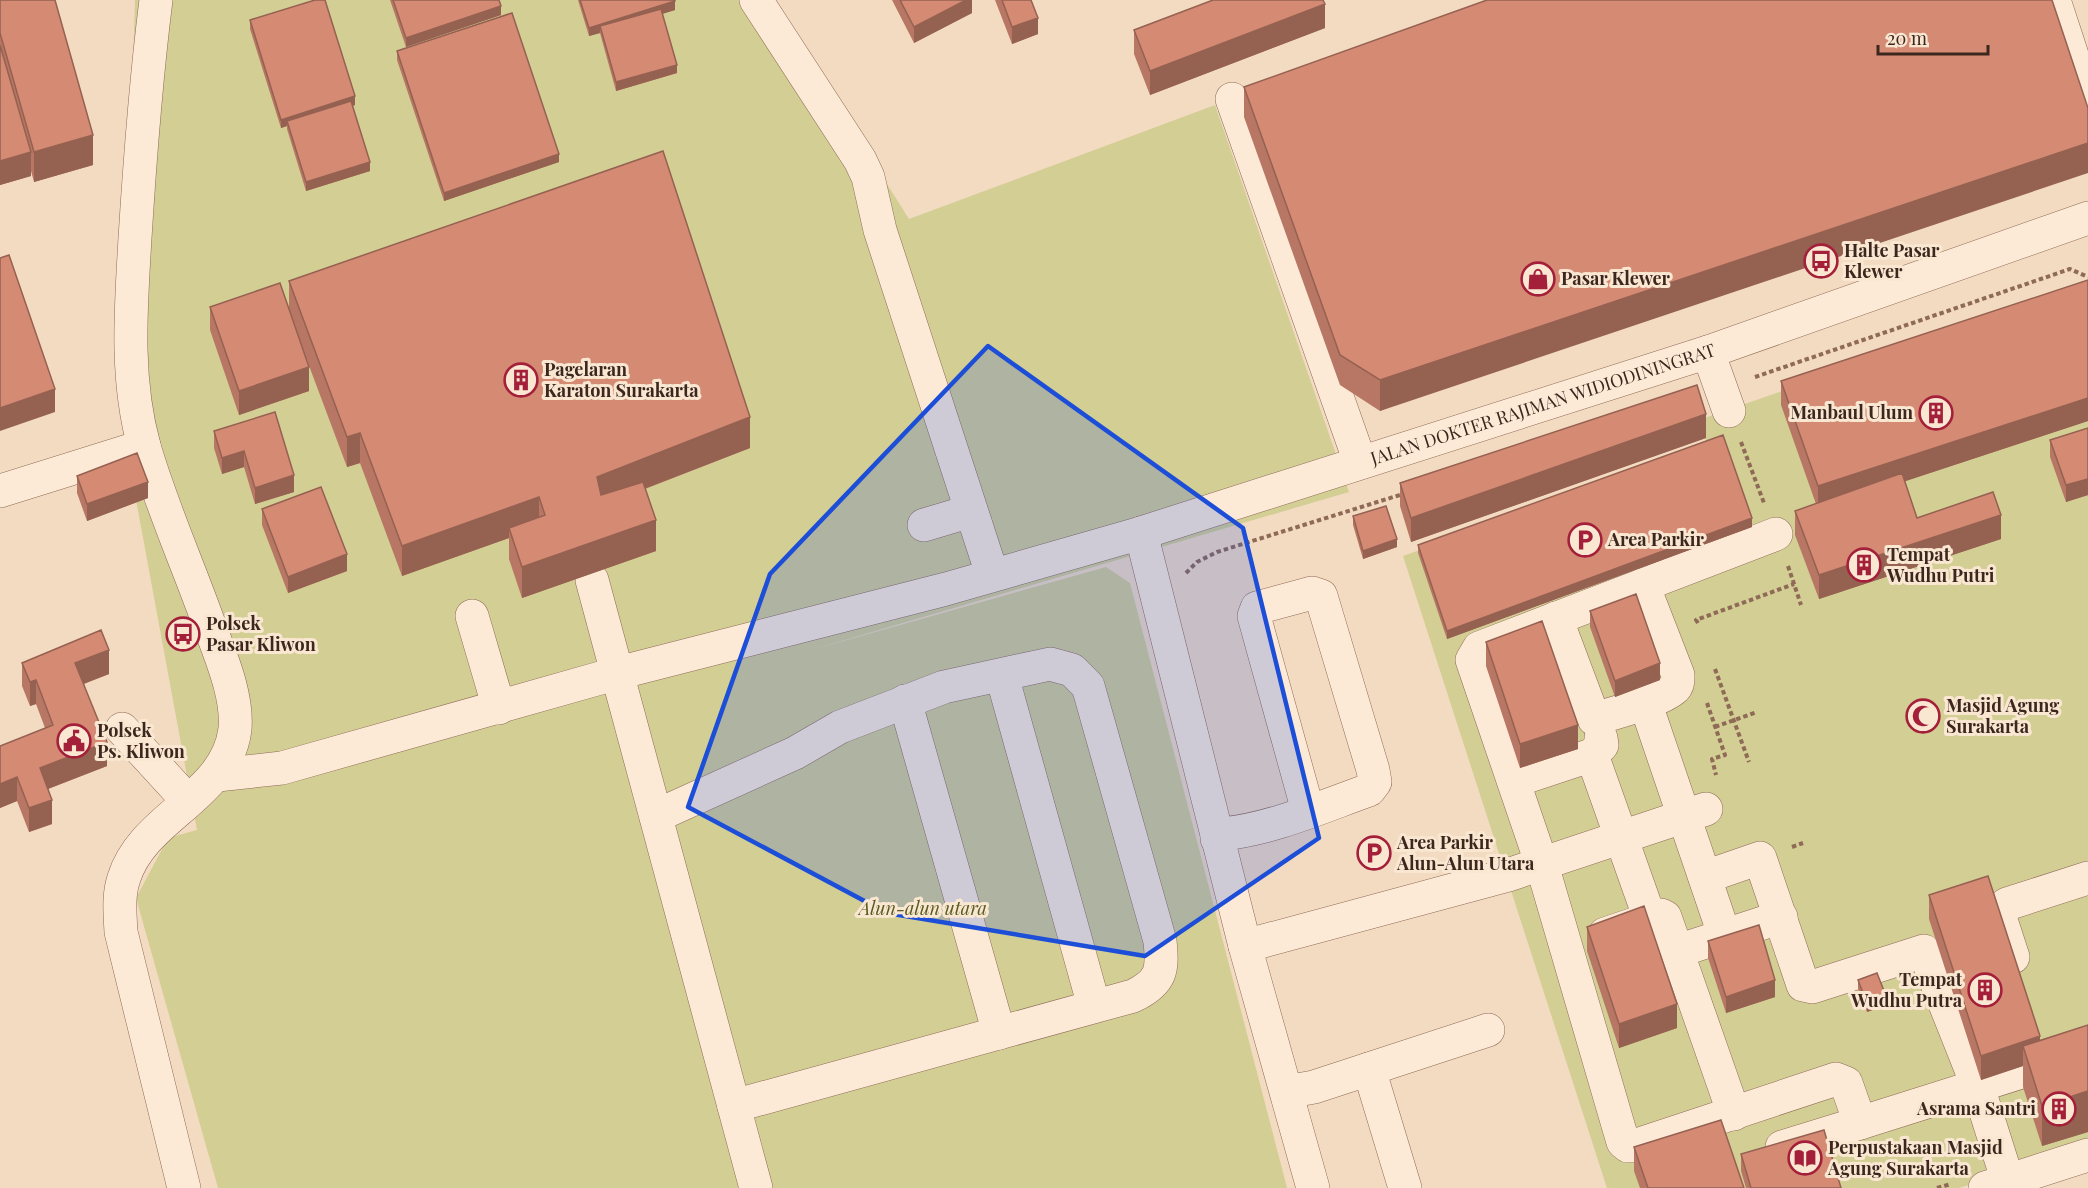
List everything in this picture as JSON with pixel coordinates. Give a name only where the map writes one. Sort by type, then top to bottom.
[{"type":"street","points":[[156,0],[140,164],[129,347],[134,397],[144,446],[219,651],[232,698],[235,728],[230,751],[217,775],[162,824],[138,851],[124,877],[120,900],[121,932],[184,1188]]},
{"type":"street","points":[[756,0],[860,160],[868,177],[880,230],[992,574]]},
{"type":"street","points":[[2054,0],[2088,104]]},
{"type":"street","points":[[1232,99],[1360,462]]},
{"type":"street","name":"JALAN DOKTER RAJIMAN WIDIODININGRAT","points":[[217,775],[282,768],[618,673],[1141,533],[1708,352],[2088,218]]},
{"type":"street","points":[[1708,352],[1724,400]]},
{"type":"street","points":[[0,491],[144,446]]},
{"type":"street","points":[[924,525],[971,511]]},
{"type":"street","points":[[1141,533],[1245,946],[1313,1188]]},
{"type":"street","points":[[1776,534],[1479,648],[1472,660],[1542,865],[1625,1145],[1634,1146],[1836,1079],[1846,1083],[1860,1123]]},
{"type":"street","points":[[592,580],[756,1188]]},
{"type":"street","points":[[1594,719],[1645,702],[1675,688],[1679,682],[1643,585]]},
{"type":"street","points":[[1217,839],[1222,834],[1242,832],[1308,811],[1369,790],[1375,778],[1321,596],[1312,593],[1257,608],[1254,616],[1308,811]]},
{"type":"street","points":[[471,616],[499,708]]},
{"type":"street","points":[[1514,781],[1592,755],[1602,745],[1556,618]]},
{"type":"street","points":[[656,816],[795,753],[840,727],[905,701],[944,687],[1050,664],[1072,670],[1088,686],[1160,941],[1162,963],[1158,979],[1148,989],[999,1033],[734,1106]]},
{"type":"street","points":[[1002,676],[1094,1006]]},
{"type":"street","points":[[905,701],[999,1033]]},
{"type":"street","points":[[1645,702],[1695,812],[1705,877],[1725,937]]},
{"type":"street","points":[[122,729],[188,801]]},
{"type":"street","points":[[1592,755],[1650,919]]},
{"type":"street","points":[[1245,946],[1542,865],[1695,812]]},
{"type":"street","points":[[1705,877],[1760,858],[1781,917],[1799,981],[1807,987],[1924,951],[1978,1087],[2001,1186],[2088,1155]]},
{"type":"street","points":[[2023,987],[2001,920],[2002,908],[2007,904],[2088,878]]},
{"type":"street","points":[[1566,946],[1661,915],[1665,917],[1734,1114]]},
{"type":"street","points":[[1678,951],[1781,917]]},
{"type":"street","points":[[1288,1096],[1292,1091],[1314,1088],[1488,1030]]},
{"type":"street","points":[[2038,1031],[2049,1064]]},
{"type":"street","points":[[1777,1148],[2088,1051]]},
{"type":"street","points":[[1369,1069],[1405,1188]]},
{"type":"path","points":[[1776,534],[1724,400],[2070,269],[2088,277]]},
{"type":"path","points":[[1182,577],[1197,562],[1216,552],[1408,493]]},
{"type":"path","points":[[1701,631],[1696,620],[1794,584]]},
{"type":"path","points":[[1713,665],[1749,762]]},
{"type":"path","points":[[1715,727],[1757,712]]},
{"type":"highlighted area","points":[[988,346],[1243,528],[1319,838],[1145,956],[887,913],[688,807],[770,574]]},
{"type":"green space","name":"Alun-alun utara","points":[[135,0],[771,0],[909,219],[1215,105],[1349,492],[804,652],[1106,567],[1130,583],[1287,1188],[218,1188],[136,898],[168,838],[197,830],[122,424]]},
{"type":"green space","points":[[2082,287],[2088,289],[2088,1148],[1959,1188],[1607,1188],[1403,556],[1708,447],[1699,420]]},
{"type":"building","points":[[0,0],[55,0],[93,135],[34,152],[0,33]]},
{"type":"building","points":[[315,0],[325,0],[355,96],[281,120],[250,20]]},
{"type":"building","points":[[393,0],[499,0],[501,6],[406,38]]},
{"type":"building","points":[[580,0],[675,0],[675,1],[589,28]]},
{"type":"building","points":[[900,0],[966,0],[914,27]]},
{"type":"building","points":[[1002,0],[1031,0],[1038,18],[1012,27]]},
{"type":"building","points":[[1213,0],[1323,0],[1325,4],[1150,71],[1134,30]]},
{"type":"building","name":"Pasar Klewer","points":[[1487,0],[2052,0],[2088,108],[2088,143],[1380,380],[1340,355],[1244,87]]},
{"type":"building","points":[[661,9],[677,65],[616,82],[600,26]]},
{"type":"building","points":[[512,13],[559,154],[444,193],[397,51]]},
{"type":"building","points":[[0,45],[31,152],[0,161]]},
{"type":"building","points":[[351,101],[370,162],[306,182],[287,121]]},
{"type":"building","name":"Pagelaran Karaton Surakarta","points":[[663,151],[750,417],[597,477],[601,495],[643,482],[656,520],[522,567],[509,528],[545,515],[539,497],[402,546],[360,433],[347,437],[289,281]]},
{"type":"building","points":[[9,255],[55,389],[0,408],[0,258]]},
{"type":"building","name":"Manbaul Ulum","points":[[2088,280],[2088,398],[1818,486],[1781,381]]},
{"type":"building","points":[[280,283],[309,367],[239,391],[210,307]]},
{"type":"building","points":[[1697,385],[1706,414],[1411,518],[1400,483]]},
{"type":"building","points":[[275,412],[294,475],[255,488],[244,451],[222,458],[214,431]]},
{"type":"building","points":[[2088,428],[2088,479],[2066,485],[2050,440]]},
{"type":"building","name":"Area Parkir","points":[[1723,435],[1752,518],[1447,631],[1418,545]]},
{"type":"building","points":[[137,453],[148,482],[87,504],[77,476]]},
{"type":"building","points":[[1902,473],[1917,518],[1993,492],[2001,515],[1819,575],[1795,511]]},
{"type":"building","points":[[321,487],[347,554],[288,577],[262,509]]},
{"type":"building","points":[[1386,506],[1397,539],[1363,551],[1353,516]]},
{"type":"building","points":[[1636,594],[1660,663],[1615,681],[1590,611]]},
{"type":"building","points":[[1542,621],[1578,725],[1520,744],[1486,642]]},
{"type":"building","points":[[101,630],[109,650],[75,663],[107,742],[40,768],[52,800],[29,808],[17,777],[0,784],[0,746],[53,725],[36,680],[30,682],[22,663]]},
{"type":"building","name":"Tempat Wudhu Putra","points":[[1988,876],[2040,1036],[1981,1056],[1929,895]]},
{"type":"building","points":[[1644,906],[1677,1004],[1619,1024],[1587,927]]},
{"type":"building","points":[[1759,925],[1775,980],[1726,997],[1708,941]]},
{"type":"building","points":[[1877,973],[1886,996],[1867,1003],[1858,980]]},
{"type":"building","points":[[2088,1025],[2088,1091],[2042,1106],[2023,1046]]},
{"type":"building","points":[[1721,1120],[1744,1188],[1648,1188],[1634,1147]]},
{"type":"building","name":"Perpustakaan Masjid Agung Surakarta","points":[[1824,1130],[1841,1188],[1751,1188],[1741,1154]]},
{"type":"place","name":"Halte Pasar Klewer","points":[[1821,261]]},
{"type":"place","name":"Pasar Klewer","points":[[1538,279]]},
{"type":"place","name":"Pagelaran Karaton Surakarta","points":[[521,380]]},
{"type":"place","name":"Manbaul Ulum","points":[[1936,413]]},
{"type":"place","name":"Area Parkir","points":[[1585,540]]},
{"type":"place","name":"Tempat Wudhu Putri","points":[[1864,565]]},
{"type":"place","name":"Polsek Pasar Kliwon","points":[[183,634]]},
{"type":"place","name":"Masjid Agung Surakarta","points":[[1923,716]]},
{"type":"place","name":"Polsek Ps. Kliwon","points":[[74,741]]},
{"type":"place","name":"Area Parkir Alun-Alun Utara","points":[[1374,853]]},
{"type":"place","name":"Tempat Wudhu Putra","points":[[1985,990]]},
{"type":"place","name":"Asrama Santri","points":[[2059,1109]]},
{"type":"place","name":"Perpustakaan Masjid Agung Surakarta","points":[[1805,1158]]}]
